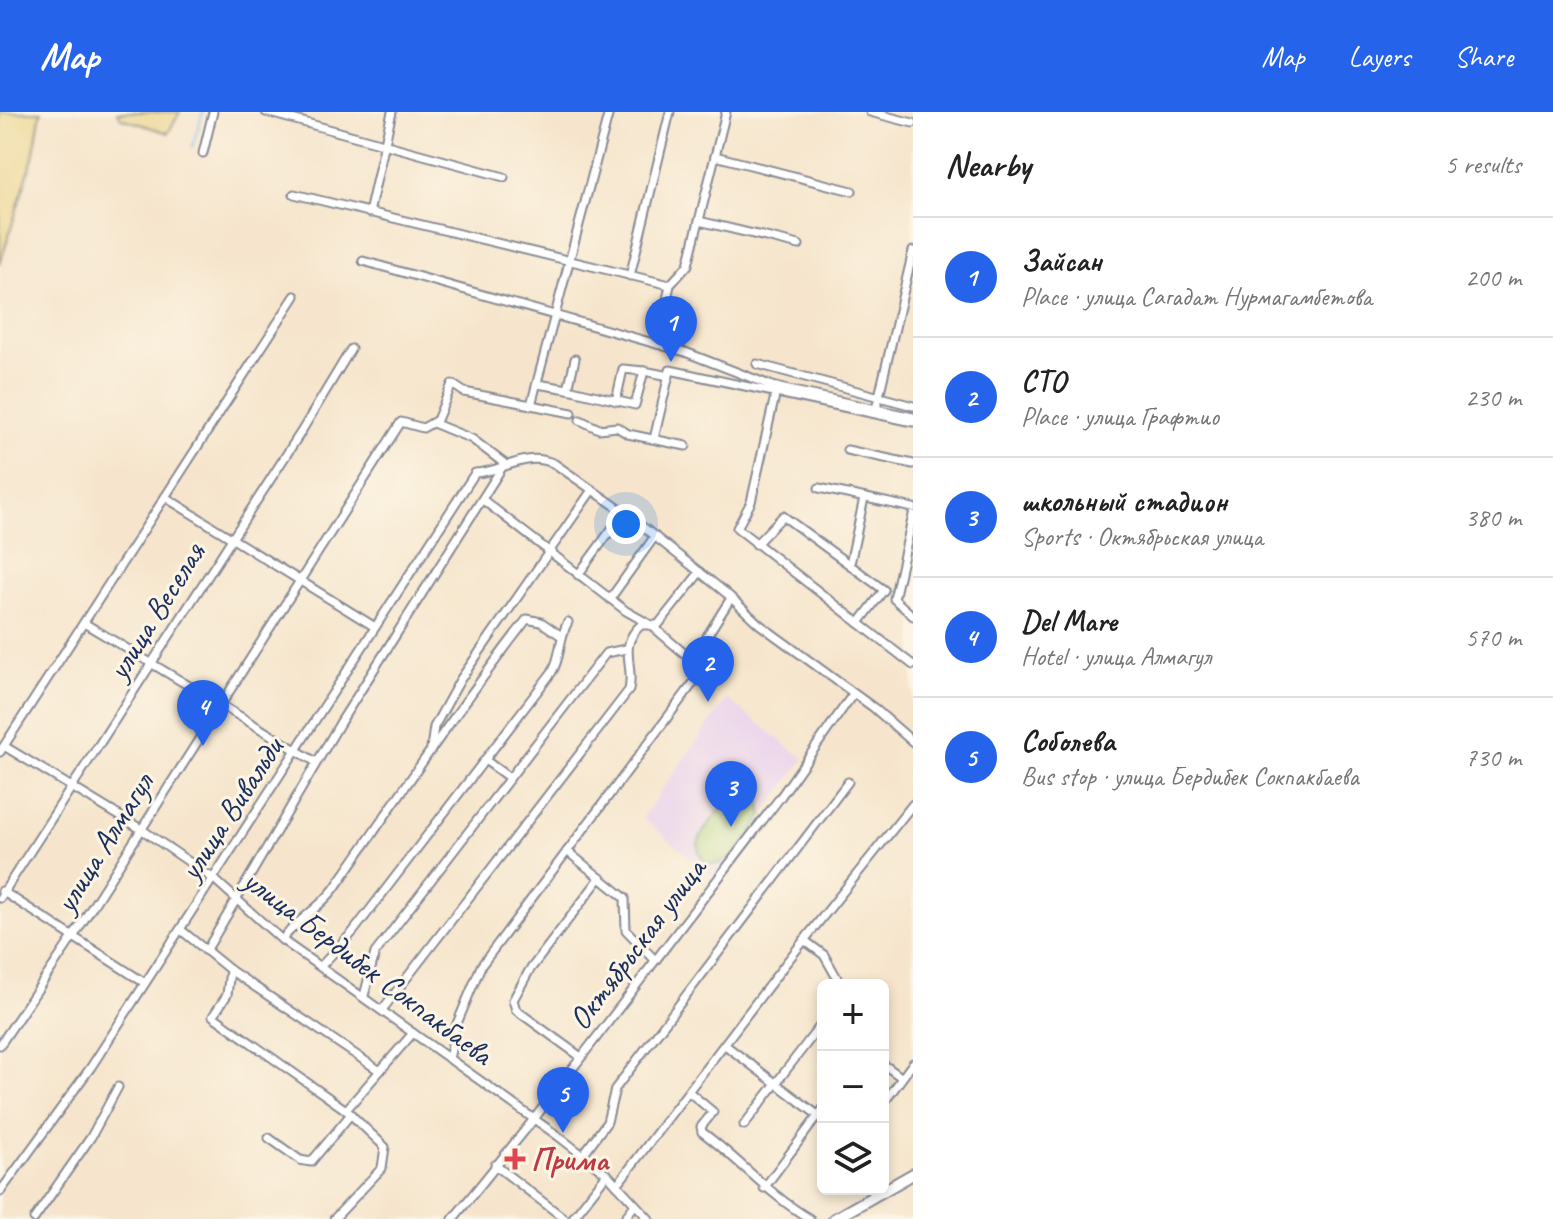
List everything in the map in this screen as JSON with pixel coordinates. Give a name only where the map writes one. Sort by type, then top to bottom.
[{"type":"main road","points":[[889,1182],[913,1174]]},
{"type":"main road","points":[[834,1219],[869,1195]]},
{"type":"street","points":[[203,153],[213,112]]},
{"type":"street","points":[[266,112],[504,177]]},
{"type":"street","points":[[369,213],[392,112]]},
{"type":"street","points":[[531,405],[609,112]]},
{"type":"street","points":[[630,276],[670,112]]},
{"type":"street","points":[[658,344],[670,285],[688,265],[726,112]]},
{"type":"street","points":[[870,112],[913,123]]},
{"type":"street","points":[[715,156],[852,191]]},
{"type":"street","points":[[294,194],[670,285]]},
{"type":"street","points":[[699,221],[799,245]]},
{"type":"street","points":[[876,409],[913,251]]},
{"type":"street","points":[[363,261],[474,295],[658,344],[776,390],[913,419]]},
{"type":"street","points":[[2,749],[295,296]]},
{"type":"street","name":"улица Веселая","points":[[1,894],[153,663],[351,349]]},
{"type":"street","points":[[568,389],[575,359]]},
{"type":"street","points":[[757,364],[913,406]]},
{"type":"street","points":[[616,401],[623,369],[669,376]]},
{"type":"street","points":[[654,439],[670,370],[876,409],[913,419]]},
{"type":"street","points":[[537,384],[637,405],[644,371]]},
{"type":"street","points":[[206,951],[316,762],[505,464],[472,439],[433,423],[452,384],[464,392],[572,413]]},
{"type":"street","points":[[776,390],[751,502],[737,528],[913,665]]},
{"type":"street","points":[[580,420],[599,429],[617,427],[686,446]]},
{"type":"street","name":"улица Алмагул","points":[[0,1045],[73,937],[401,422],[423,428],[433,423]]},
{"type":"street","points":[[847,450],[913,464]]},
{"type":"street","name":"улица Вивальди","points":[[0,1192],[65,1106],[475,473],[487,473],[519,459],[545,459],[624,512],[759,624],[913,742]]},
{"type":"street","points":[[819,488],[913,508]]},
{"type":"street","points":[[430,749],[434,727],[460,680],[592,490]]},
{"type":"street","points":[[165,497],[301,578],[375,627]]},
{"type":"street","points":[[850,564],[864,498]]},
{"type":"street","points":[[483,500],[610,599],[651,625],[699,666]]},
{"type":"street","points":[[578,575],[624,512]]},
{"type":"street","points":[[913,515],[894,599],[913,616]]},
{"type":"street","points":[[756,544],[783,516],[884,590],[859,623]]},
{"type":"street","points":[[610,599],[655,536]]},
{"type":"street","points":[[382,1010],[629,690],[626,649],[638,628],[658,625],[700,572]]},
{"type":"street","points":[[449,1059],[456,1026],[481,966],[694,682],[707,636],[731,598]]},
{"type":"street","points":[[282,940],[332,891],[430,749],[527,619],[541,622],[560,635]]},
{"type":"street","points":[[321,966],[353,932],[552,672],[559,658],[560,635],[568,622]]},
{"type":"street","points":[[84,623],[316,762]]},
{"type":"street","points":[[364,996],[375,953],[606,653],[613,649],[626,649]]},
{"type":"street","name":"Октябрьская улица","points":[[453,1219],[534,1119],[779,799],[853,694]]},
{"type":"street","name":"улица Бердибек Сокпакбаева","points":[[2,749],[141,829],[214,879],[234,901],[282,940],[364,996],[607,1174],[649,1219]]},
{"type":"street","points":[[485,760],[508,777]]},
{"type":"street","points":[[582,1156],[607,1122],[615,1089],[848,782]]},
{"type":"street","points":[[617,1185],[804,940],[913,804]]},
{"type":"street","points":[[567,851],[625,898],[626,930],[655,960]]},
{"type":"street","points":[[581,1057],[516,1010],[513,1000],[529,971],[600,878]]},
{"type":"street","points":[[1,894],[145,983]]},
{"type":"street","points":[[181,930],[230,970],[380,1071]]},
{"type":"street","points":[[804,940],[824,955],[838,979]]},
{"type":"street","points":[[230,970],[227,995],[213,1016],[349,1112],[385,1147],[385,1161],[338,1218]]},
{"type":"street","points":[[744,1125],[817,1030]]},
{"type":"street","points":[[269,1138],[300,1160],[311,1162],[413,1033]]},
{"type":"street","points":[[725,1045],[817,1112]]},
{"type":"street","points":[[889,1095],[913,1063]]},
{"type":"street","points":[[889,1068],[901,1077]]},
{"type":"street","points":[[34,1219],[91,1137],[118,1087]]},
{"type":"street","points":[[689,1092],[713,1112],[701,1127],[702,1132],[730,1152],[764,1188],[810,1219]]},
{"type":"street","points":[[764,1188],[817,1120]]},
{"type":"street","points":[[495,1165],[565,1219]]},
{"type":"street","points":[[572,1219],[607,1174]]},
{"type":"street","points":[[624,1219],[634,1206]]},
{"type":"shaded area","points":[[727,699],[804,759],[716,878],[642,818]]},
{"type":"green space","points":[[744,789],[759,795],[763,816],[737,851],[720,863],[711,864],[700,855],[699,841],[718,812]]},
{"type":"sand","points":[[0,112],[41,112],[33,157],[0,264]]},
{"type":"sand","points":[[117,112],[180,112],[168,133],[121,118]]},
{"type":"waterway","points":[[192,147],[203,112]]},
{"type":"place","name":"Зайсан","points":[[671,362]]},
{"type":"place","name":"СТО","points":[[708,702]]},
{"type":"place","name":"Del Mare","points":[[203,746]]},
{"type":"place","name":"школьный стадион","points":[[731,827]]},
{"type":"place","name":"Соболева","points":[[563,1133]]},
{"type":"place","name":"Прима","points":[[515,1159]]}]
